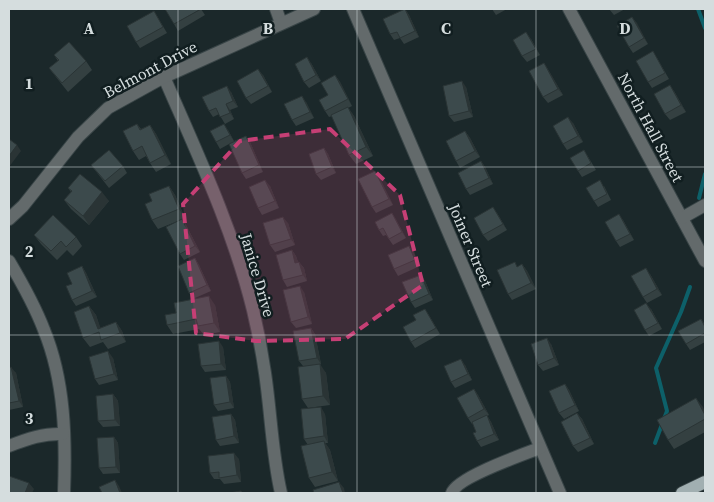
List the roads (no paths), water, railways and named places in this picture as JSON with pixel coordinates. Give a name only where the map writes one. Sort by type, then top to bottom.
[{"type":"main road","points":[[682,493],[705,482]]},
{"type":"street","points":[[276,9],[282,23]]},
{"type":"street","name":"Belmont Drive","points":[[9,219],[23,206],[78,137],[108,108],[164,77],[314,9]]},
{"type":"street","name":"Joiner Street","points":[[353,9],[560,493]]},
{"type":"street","name":"North Hall Street","points":[[569,9],[705,261]]},
{"type":"street","name":"Janice Drive","points":[[164,77],[216,195],[236,252],[253,310],[265,373],[277,475],[281,493]]},
{"type":"street","points":[[682,218],[705,205]]},
{"type":"street","points":[[9,261],[45,331],[56,368],[62,398],[64,493]]},
{"type":"street","points":[[9,446],[50,433],[64,434]]},
{"type":"street","points":[[452,493],[453,489],[463,482],[498,463],[540,448]]},
{"type":"waterway","points":[[698,9],[705,28]]},
{"type":"waterway","points":[[699,198],[705,174]]},
{"type":"waterway","points":[[655,443],[667,411],[656,368],[690,287]]}]
